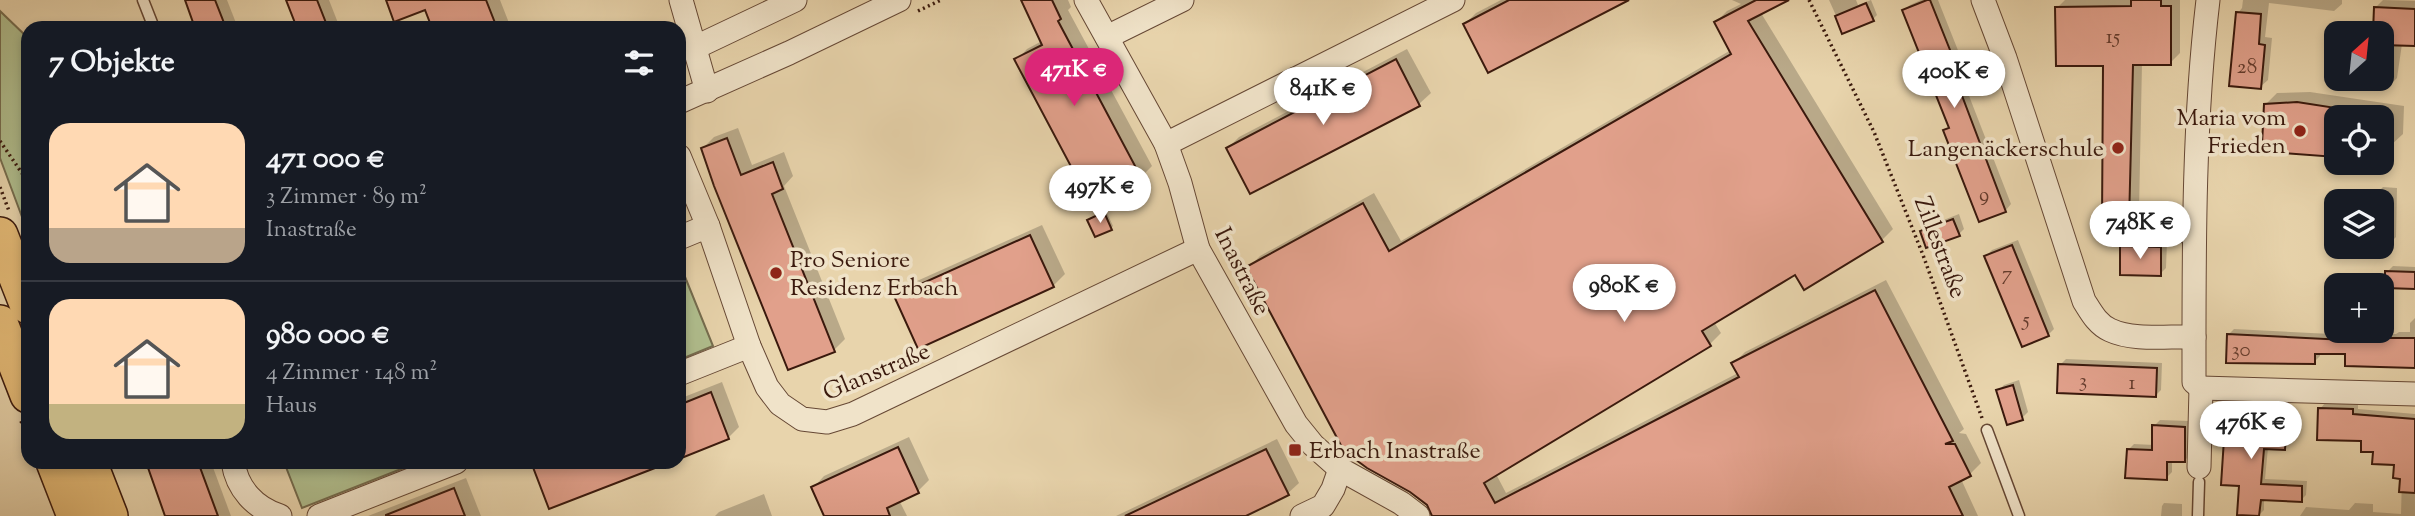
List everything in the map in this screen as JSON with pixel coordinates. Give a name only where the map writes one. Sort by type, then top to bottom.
[{"type":"main road","points":[[0,236],[21,288]]},
{"type":"main road","points":[[0,323],[21,367]]},
{"type":"main road","points":[[57,469],[75,516]]},
{"type":"main road","points":[[92,469],[110,516]]},
{"type":"street","points":[[681,0],[707,91]]},
{"type":"street","points":[[694,48],[795,0]]},
{"type":"street","points":[[686,99],[899,0]]},
{"type":"street","name":"Inastraße","points":[[1086,0],[1166,144],[1198,249],[1296,424],[1313,445],[1340,469],[1401,503],[1418,516]]},
{"type":"street","points":[[1107,37],[1182,0]]},
{"type":"street","points":[[1166,144],[1453,0]]},
{"type":"street","points":[[1985,0],[2084,301],[2095,318],[2110,330],[2133,335],[2194,337]]},
{"type":"street","points":[[2208,0],[2200,86],[2194,382],[2201,388],[2415,394]]},
{"type":"street","name":"Glanstraße","points":[[686,173],[767,387],[780,404],[802,419],[827,422],[852,414],[1198,249]]},
{"type":"street","points":[[686,235],[708,226]]},
{"type":"street","points":[[686,371],[750,346]]},
{"type":"street","points":[[2199,474],[2201,388]]},
{"type":"street","points":[[236,469],[242,486],[254,503],[264,511],[280,516]]},
{"type":"street","points":[[319,516],[438,469]]},
{"type":"street","points":[[1302,516],[1323,506],[1340,469]]},
{"type":"lane","points":[[143,0],[151,21]]},
{"type":"lane","points":[[2113,235],[2195,237]]},
{"type":"lane","points":[[1987,430],[2019,516]]},
{"type":"lane","points":[[2198,516],[2199,474]]},
{"type":"path","name":"Zillestraße","points":[[1809,0],[1874,132],[1987,430]]},
{"type":"path","points":[[0,141],[21,172]]},
{"type":"green space","points":[[0,11],[21,31],[21,214],[0,158]]},
{"type":"green space","points":[[686,279],[713,346],[686,357]]},
{"type":"green space","points":[[287,469],[401,469],[302,508]]},
{"type":"building","points":[[185,0],[215,0],[223,21],[192,21]]},
{"type":"building","points":[[286,0],[317,0],[325,21],[294,21]]},
{"type":"building","points":[[386,0],[486,0],[494,21],[429,21],[425,10],[394,21]]},
{"type":"building","points":[[1021,0],[1052,0],[1061,19],[1058,21],[1142,179],[1092,206],[1014,59],[1042,45]]},
{"type":"building","points":[[1509,0],[1629,0],[1488,73],[1463,24]]},
{"type":"building","points":[[1756,0],[1789,0],[1748,21],[1883,242],[1804,290],[1795,275],[1702,331],[1711,346],[1484,483],[1495,503],[1739,377],[1731,363],[1875,290],[1953,441],[1945,444],[1955,444],[1971,476],[1949,487],[1963,516],[1432,516],[1427,505],[1410,492],[1367,468],[1344,451],[1246,267],[1363,203],[1389,251],[1731,54],[1714,22]]},
{"type":"building","points":[[1930,0],[1966,90],[1961,93],[2006,212],[1979,222],[1943,130],[1949,128],[1902,10]]},
{"type":"building","points":[[2131,0],[2161,0],[2161,6],[2171,6],[2171,65],[2133,65],[2129,223],[2102,222],[2103,66],[2056,66],[2055,7],[2131,6]]},
{"type":"building","points":[[1866,3],[1874,21],[1842,34],[1835,16]]},
{"type":"building","points":[[2374,7],[2415,9],[2415,46],[2394,45],[2394,21],[2373,21]]},
{"type":"building","points":[[2236,12],[2261,14],[2259,44],[2265,45],[2261,89],[2229,86]]},
{"type":"building","points":[[1396,59],[1420,106],[1250,194],[1226,148]]},
{"type":"building","points":[[2297,102],[2324,106],[2324,156],[2270,152],[2270,145],[2262,145],[2264,104]]},
{"type":"building","name":"Pro Seniore Residenz Erbach","points":[[727,138],[741,175],[773,162],[783,189],[772,194],[835,352],[788,370],[701,148]]},
{"type":"building","points":[[1104,212],[1112,230],[1095,237],[1087,220]]},
{"type":"building","points":[[1953,219],[1960,236],[1926,248],[1920,231]]},
{"type":"building","points":[[1030,235],[1054,287],[918,349],[894,296]]},
{"type":"building","points":[[2012,245],[2049,336],[2022,347],[1984,256]]},
{"type":"building","points":[[2120,246],[2161,247],[2161,276],[2120,275]]},
{"type":"building","points":[[2415,272],[2415,289],[2394,288],[2394,273],[2385,273]]},
{"type":"building","points":[[2227,334],[2324,339],[2324,343],[2394,343],[2394,338],[2415,338],[2415,368],[2345,366],[2345,354],[2315,354],[2315,364],[2226,363]]},
{"type":"building","points":[[2058,364],[2157,368],[2156,397],[2057,393]]},
{"type":"building","points":[[2013,385],[2023,420],[2007,425],[1996,390]]},
{"type":"building","points":[[711,392],[729,439],[686,456],[686,402]]},
{"type":"building","points":[[2318,408],[2353,409],[2353,414],[2415,419],[2415,493],[2399,492],[2400,479],[2393,478],[2394,465],[2372,464],[2373,452],[2361,452],[2361,441],[2317,440]]},
{"type":"building","points":[[2222,410],[2257,411],[2257,428],[2286,430],[2285,450],[2264,449],[2261,484],[2302,486],[2302,502],[2261,500],[2259,516],[2237,515],[2239,486],[2221,485],[2224,439],[2221,438]]},
{"type":"building","points":[[2152,425],[2185,427],[2185,462],[2167,462],[2167,480],[2125,478],[2127,449],[2152,450]]},
{"type":"building","points":[[898,447],[919,493],[887,508],[890,516],[824,516],[811,487]]},
{"type":"building","points":[[1266,449],[1289,495],[1246,516],[1125,516]]},
{"type":"building","points":[[148,469],[201,469],[218,516],[165,516]]},
{"type":"building","points":[[534,469],[652,469],[549,509]]},
{"type":"building","points":[[454,488],[465,516],[386,516],[386,515]]},
{"type":"place","name":"Maria vom Frieden","points":[[2300,131]]},
{"type":"place","name":"Langenäckerschule","points":[[2118,148]]},
{"type":"place","name":"Pro Seniore Residenz Erbach","points":[[776,273]]},
{"type":"place","name":"Erbach Inastraße","points":[[1295,450]]}]
